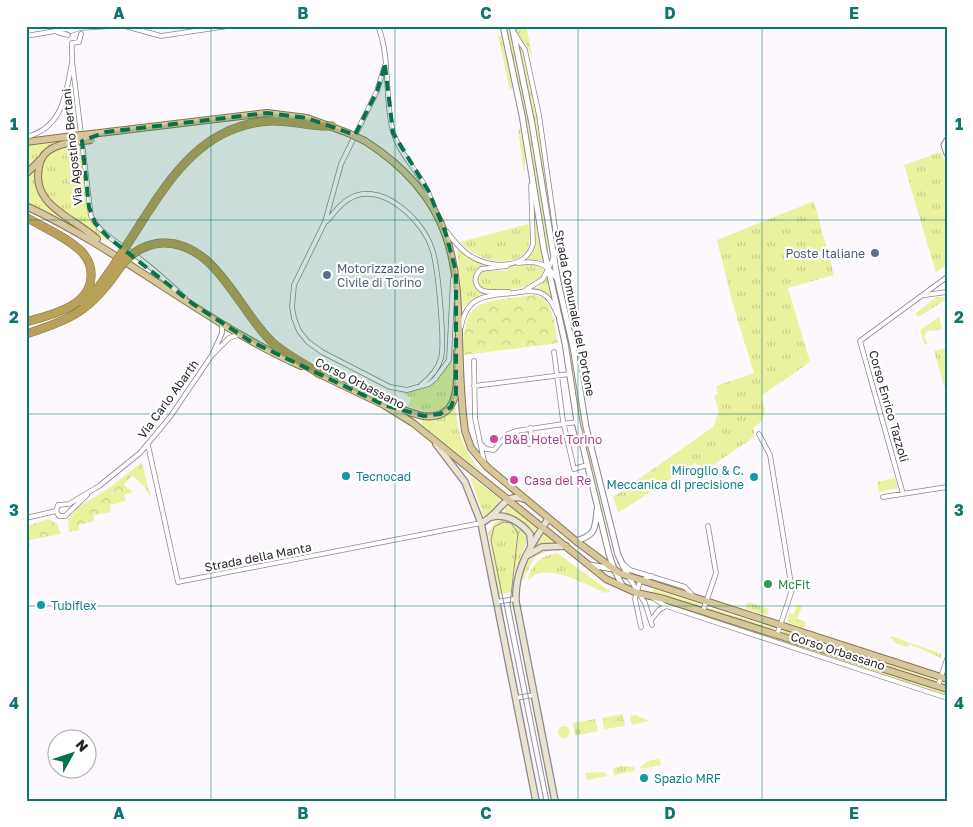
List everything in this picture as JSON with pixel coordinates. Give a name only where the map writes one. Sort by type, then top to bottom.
[{"type":"highway","points":[[26,334],[80,312],[98,297],[141,223],[177,170],[195,152],[218,137],[236,129],[265,121],[294,122],[320,127],[332,126]]},
{"type":"highway","points":[[26,217],[81,252],[88,261],[92,275],[88,289],[75,303],[59,312],[26,322]]},
{"type":"highway","points":[[26,326],[53,318],[79,306],[116,267],[135,252],[148,245],[161,243],[187,246],[204,257],[272,342],[320,374]]},
{"type":"main road","name":"Corso Orbassano","points":[[26,142],[91,137],[106,132],[267,113],[307,118],[332,126],[365,142],[404,170],[433,206],[446,231],[454,259],[465,431],[471,448],[487,468],[576,541],[614,569],[628,576],[944,678]]},
{"type":"main road","points":[[26,174],[56,146],[73,139]]},
{"type":"main road","points":[[41,159],[37,183],[44,197],[107,249]]},
{"type":"main road","points":[[26,206],[75,230],[107,249]]},
{"type":"main road","name":"Corso Orbassano","points":[[107,249],[274,354],[384,405],[430,436],[606,578],[651,597],[664,598],[703,611],[720,620],[777,635],[947,689]]},
{"type":"main road","points":[[384,405],[424,416],[440,414],[450,407],[456,387],[457,302]]},
{"type":"main road","points":[[430,436],[465,482],[481,523],[536,801]]},
{"type":"main road","points":[[481,523],[492,517],[513,496],[524,499]]},
{"type":"main road","points":[[492,517],[502,516],[517,521],[530,534],[531,546]]},
{"type":"main road","points":[[548,519],[524,557],[519,571],[516,599],[555,801]]},
{"type":"main road","points":[[524,557],[542,547],[566,546]]},
{"type":"street","points":[[72,32],[80,28],[111,26]]},
{"type":"street","points":[[125,26],[160,36],[228,26]]},
{"type":"street","points":[[378,26],[382,42],[393,133],[423,180],[433,206]]},
{"type":"street","name":"Strada Comunale del Portone","points":[[503,26],[548,268],[561,324],[577,422],[614,569],[624,587]]},
{"type":"street","points":[[26,36],[50,32],[81,34],[94,28]]},
{"type":"street","name":"Strada Comunale del Portone","points":[[512,29],[525,50],[540,120],[558,249]]},
{"type":"street","name":"Strada Comunale del Portone","points":[[512,29],[532,124],[558,282],[575,358],[586,427],[619,558],[645,603],[652,622],[660,608],[666,606]]},
{"type":"street","points":[[26,137],[43,130],[58,115],[64,102],[72,60],[72,32]]},
{"type":"street","points":[[72,43],[79,42],[81,34]]},
{"type":"street","name":"Via Agostino Bertani","points":[[72,60],[91,216],[109,238],[142,261],[193,304]]},
{"type":"street","points":[[385,65],[377,91],[341,164],[326,222],[300,270],[292,294],[292,306],[299,331],[308,342],[322,352],[390,387],[408,390],[435,379],[449,360],[454,259]]},
{"type":"street","points":[[946,140],[944,147],[947,154]]},
{"type":"street","points":[[518,263],[530,253],[533,244],[531,175]]},
{"type":"street","points":[[326,222],[348,199],[364,193],[380,195],[405,211],[431,245],[436,268],[442,351],[436,371],[419,386]]},
{"type":"street","name":"Corso Orbassano","points":[[446,231],[464,251],[476,260],[510,265]]},
{"type":"street","name":"Corso Orbassano","points":[[524,291],[538,283],[558,249]]},
{"type":"street","name":"Corso Orbassano","points":[[513,293],[502,290],[484,292],[476,282],[476,276],[481,269],[518,263],[540,262],[548,268]]},
{"type":"street","points":[[548,268],[558,282]]},
{"type":"street","name":"Corso Enrico Tazzoli","points":[[904,494],[860,341],[947,277]]},
{"type":"street","name":"Corso Orbassano","points":[[460,331],[465,312],[477,299],[524,291],[536,291],[547,297],[561,324]]},
{"type":"street","name":"Corso Enrico Tazzoli","points":[[923,296],[947,292]]},
{"type":"street","name":"Via Carlo Abarth","points":[[56,511],[58,505],[67,504],[118,473],[148,445],[170,418],[212,355],[222,335],[221,322]]},
{"type":"street","name":"Via Carlo Abarth","points":[[212,355],[229,338],[240,334]]},
{"type":"street","points":[[554,352],[564,424],[574,469],[587,465]]},
{"type":"street","points":[[474,361],[476,418],[487,468]]},
{"type":"street","name":"Strada Comunale del Portone","points":[[474,386],[570,374]]},
{"type":"street","points":[[480,443],[486,449],[494,450],[508,434],[516,431],[577,422]]},
{"type":"street","points":[[516,431],[517,435],[529,444],[532,441],[530,428]]},
{"type":"street","name":"Corso Orbassano","points":[[758,434],[770,455],[792,590],[777,635]]},
{"type":"street","name":"Strada della Manta","points":[[148,445],[178,582],[481,523]]},
{"type":"street","points":[[883,497],[947,487]]},
{"type":"street","name":"Via Carlo Abarth","points":[[56,511],[63,517],[67,515],[92,490]]},
{"type":"street","points":[[67,504],[70,510]]},
{"type":"street","points":[[576,541],[587,536],[597,524],[597,505]]},
{"type":"street","name":"Via Carlo Abarth","points":[[26,518],[56,511]]},
{"type":"street","points":[[703,611],[716,573],[708,526]]},
{"type":"street","points":[[588,564],[607,570],[614,569],[619,558]]},
{"type":"street","name":"Corso Orbassano","points":[[619,558],[630,570],[685,587],[696,599]]},
{"type":"street","points":[[637,592],[640,580],[654,576]]},
{"type":"street","name":"Strada Comunale del Portone","points":[[637,592],[636,599],[640,627]]},
{"type":"street","name":"Corso Orbassano","points":[[651,597],[666,606],[720,620],[947,698]]},
{"type":"street","points":[[496,602],[516,599]]},
{"type":"street","points":[[938,686],[944,678],[947,659]]},
{"type":"street","points":[[516,698],[534,695]]},
{"type":"highlighted area","points":[[385,65],[393,133],[429,192],[445,231],[456,271],[456,394],[451,407],[440,414],[424,416],[384,405],[250,341],[193,304],[109,238],[95,223],[89,207],[82,141],[106,132],[267,113],[307,118],[355,135],[377,91]]},
{"type":"green space","points":[[506,26],[509,26],[531,132],[550,249],[547,250],[528,133]]},
{"type":"green space","points":[[515,26],[526,26],[533,58],[515,28]]},
{"type":"green space","points":[[498,35],[502,36],[513,87],[510,90]]},
{"type":"green space","points":[[518,41],[523,50],[538,119],[550,212]]},
{"type":"green space","points":[[518,129],[522,131],[526,154],[524,173]]},
{"type":"green space","points":[[53,143],[26,169],[26,146]]},
{"type":"green space","points":[[79,144],[89,214],[94,226],[110,243],[61,210],[50,199],[43,188],[40,175],[46,157],[59,148]]},
{"type":"green space","points":[[941,152],[947,167],[947,264],[936,273],[904,165]]},
{"type":"green space","points":[[34,169],[40,195],[71,223],[26,202],[26,178]]},
{"type":"green space","points":[[814,201],[834,275],[788,288],[810,362],[761,396],[765,409],[762,421],[754,427],[754,437],[706,470],[695,463],[618,513],[613,497],[713,427],[719,411],[714,396],[718,394],[716,386],[754,373],[732,301],[717,240]]},
{"type":"green space","points":[[535,217],[543,261],[528,259],[536,245]]},
{"type":"green space","points":[[528,224],[530,235],[528,249],[521,256],[513,260],[503,261],[484,258],[475,254],[460,242]]},
{"type":"green space","points":[[459,250],[470,259],[485,266],[481,268],[474,284],[483,294],[472,299],[463,308],[457,251]]},
{"type":"green space","points":[[561,250],[564,250],[568,280],[564,281]]},
{"type":"green space","points":[[533,264],[545,269],[535,282],[520,288],[486,290],[479,284],[478,279],[483,270],[505,271],[513,267]]},
{"type":"green space","points":[[547,278],[552,298],[536,289]]},
{"type":"green space","points":[[534,295],[541,297],[550,307],[558,343],[464,355],[464,335],[467,321],[472,311],[490,301]]},
{"type":"green space","points":[[936,297],[947,297],[947,299],[918,317],[916,313]]},
{"type":"green space","points":[[939,317],[942,329],[927,331],[924,337],[928,344],[924,343],[920,330]]},
{"type":"green space","points":[[565,337],[571,354],[582,424],[609,536],[607,536],[579,423]]},
{"type":"green space","points":[[947,348],[947,396],[934,351]]},
{"type":"green space","points":[[452,356],[452,393],[444,409],[436,412],[424,411],[408,406],[411,398],[397,391],[407,391],[431,384],[443,373]]},
{"type":"green space","points":[[453,408],[456,408],[458,426],[463,441],[480,471],[421,424],[423,419],[447,414]]},
{"type":"green space","points":[[142,462],[151,498],[145,487],[132,475],[124,485],[133,492],[124,495],[126,501],[110,505],[111,512],[94,515],[94,521],[79,525],[79,530],[69,532],[68,520],[78,507],[109,488]]},
{"type":"green space","points":[[470,476],[501,500],[486,517],[483,515]]},
{"type":"green space","points":[[895,478],[898,488],[879,492],[877,482]]},
{"type":"green space","points":[[509,506],[536,528],[535,533],[533,534],[505,513],[505,508]]},
{"type":"green space","points":[[49,519],[57,524],[61,534],[29,540],[30,547],[26,548],[26,526]]},
{"type":"green space","points":[[503,519],[517,525],[528,538],[514,574],[512,592],[499,594],[488,534],[494,523]]},
{"type":"green space","points":[[544,534],[556,543],[545,543],[533,548]]},
{"type":"green space","points":[[554,548],[535,557],[523,580],[520,580],[531,558],[547,549]]},
{"type":"green space","points":[[557,553],[611,591],[605,593],[576,580],[554,573],[535,575],[528,581],[531,570],[537,562],[546,556]]},
{"type":"green space","points":[[653,589],[699,604],[698,606],[653,592]]},
{"type":"green space","points":[[748,602],[769,609],[767,615],[745,609]]},
{"type":"green space","points":[[797,605],[802,606],[797,619],[806,622],[804,628],[787,622],[789,613],[794,614]]},
{"type":"green space","points":[[710,608],[774,628],[773,631],[709,611]]},
{"type":"green space","points":[[727,622],[947,693],[947,695],[726,624]]},
{"type":"green space","points":[[784,631],[935,680],[934,682],[783,633]]},
{"type":"green space","points":[[891,636],[942,654],[941,658],[909,644],[908,647],[897,644]]},
{"type":"green space","points":[[623,714],[625,726],[604,729],[602,718]]},
{"type":"green space","points":[[636,715],[649,721],[632,725],[630,716]]},
{"type":"green space","points":[[595,719],[598,731],[575,736],[573,723]]},
{"type":"green space","points":[[562,726],[566,726],[570,732],[566,738],[562,738],[558,734],[558,730]]},
{"type":"green space","points":[[660,759],[661,765],[641,769],[640,766],[651,760]]},
{"type":"green space","points":[[622,766],[634,767],[635,771],[614,775],[613,768]]},
{"type":"green space","points":[[585,773],[606,773],[607,776],[587,780]]},
{"type":"tram line","points":[[544,801],[491,540],[494,527],[503,522],[511,523],[518,533],[510,605],[549,801]]},
{"type":"place","name":"Poste Italiane","points":[[875,253]]},
{"type":"place","name":"Motorizzazione Civile di Torino","points":[[327,275]]},
{"type":"place","name":"B&B Hotel Torino","points":[[494,439]]},
{"type":"place","name":"Tecnocad","points":[[346,476]]},
{"type":"place","name":"Miroglio & C. Meccanica di precisione","points":[[754,477]]},
{"type":"place","name":"Casa del Re","points":[[514,480]]},
{"type":"place","name":"McFit","points":[[768,584]]},
{"type":"place","name":"Tubiflex","points":[[41,605]]},
{"type":"place","name":"Spazio MRF","points":[[644,778]]}]
